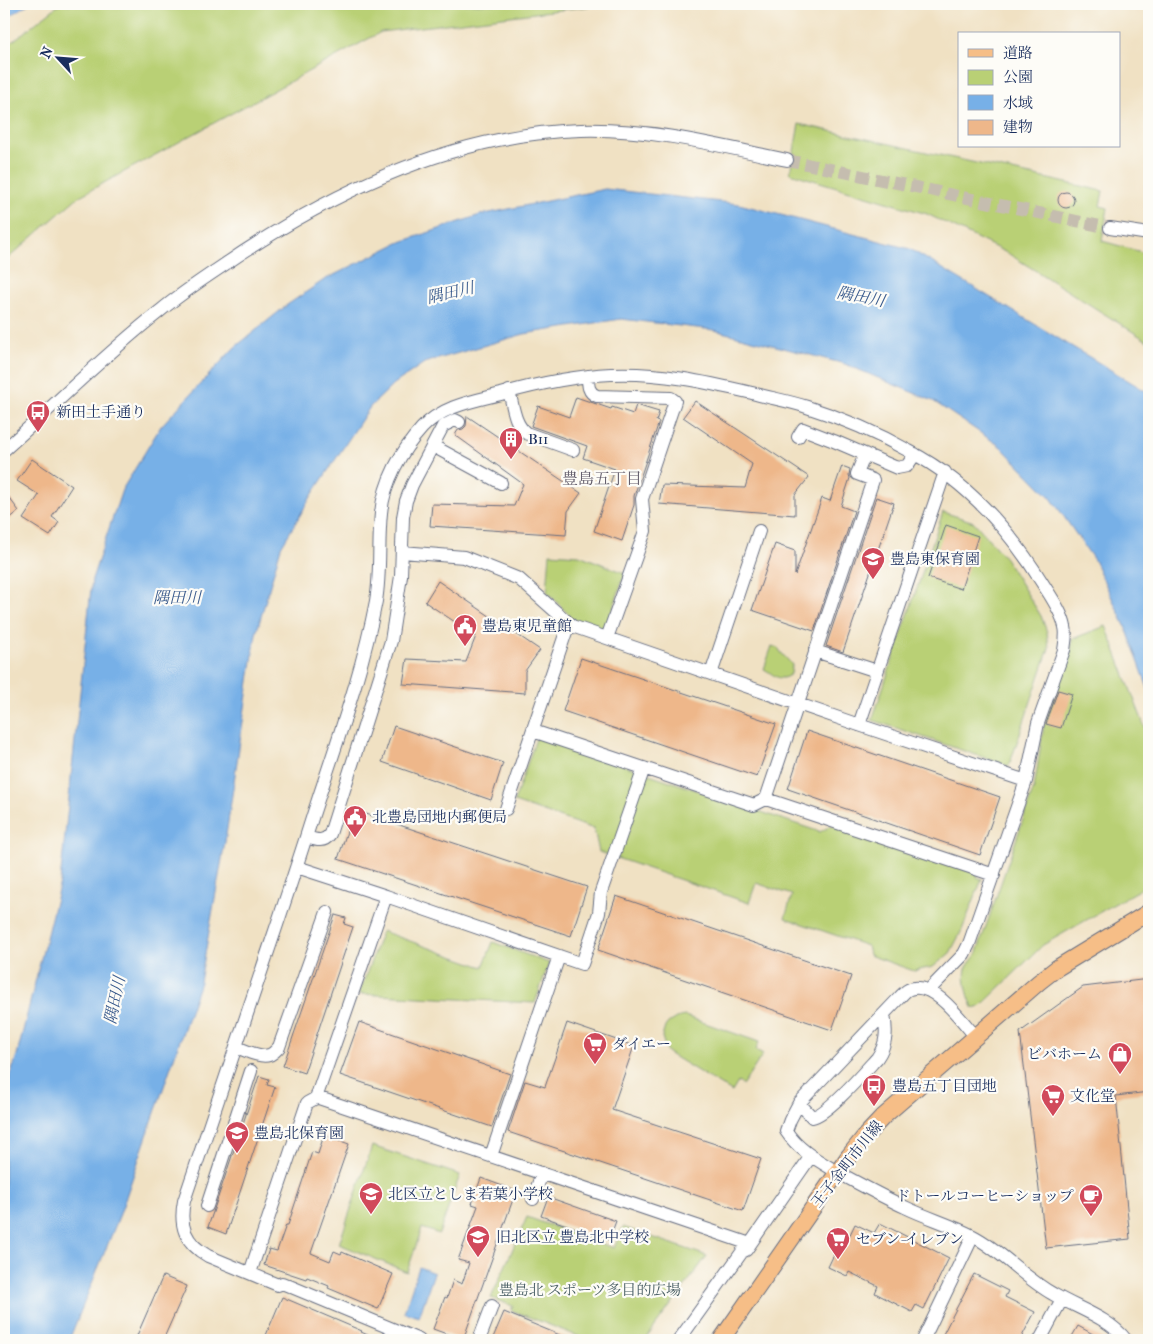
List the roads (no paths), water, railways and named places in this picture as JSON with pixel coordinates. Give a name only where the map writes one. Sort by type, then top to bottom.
[{"type":"main road","name":"王子金町市川線","points":[[721,1340],[838,1172],[884,1116],[975,1036],[1057,968],[1149,912]]},
{"type":"street","points":[[4,450],[115,348],[160,311],[206,278],[258,242],[308,213],[411,164],[503,138],[546,132],[582,130],[627,131],[670,137],[787,160]]},
{"type":"street","points":[[1110,228],[1149,234]]},
{"type":"street","points":[[419,1340],[282,1283],[278,1285],[208,1256],[191,1243],[182,1223],[182,1211],[297,867],[356,683],[366,647],[376,596],[380,567],[382,509],[387,487],[402,454],[412,440],[431,420],[442,412],[463,404],[542,383],[588,376],[616,374],[660,375],[724,386],[806,406],[862,428],[915,454],[945,472],[961,485],[982,505],[1014,541],[1025,555],[1062,617],[1066,639],[1064,650],[1038,723],[1026,781],[970,944],[964,954],[929,990]]},
{"type":"street","points":[[588,376],[588,388],[597,396],[672,398],[675,401],[642,499],[645,531],[607,638]]},
{"type":"street","points":[[509,392],[521,430],[573,450]]},
{"type":"street","points":[[306,837],[318,841],[323,840],[327,838],[332,829],[389,652],[397,608],[403,516],[406,501],[412,485],[443,426],[455,420],[459,422]]},
{"type":"street","points":[[798,437],[803,429],[894,467],[901,468],[907,466],[915,454]]},
{"type":"street","points":[[433,446],[501,483]]},
{"type":"street","points":[[533,731],[754,805],[766,799],[873,480],[857,474],[865,454]]},
{"type":"street","points":[[859,725],[945,472]]},
{"type":"street","points":[[711,674],[759,531]]},
{"type":"street","points":[[402,552],[464,557],[520,579],[572,626],[1026,781]]},
{"type":"street","points":[[506,809],[569,623]]},
{"type":"street","points":[[815,651],[877,671]]},
{"type":"street","points":[[297,867],[582,964],[599,913],[601,892],[644,768]]},
{"type":"street","points":[[766,799],[994,875]]},
{"type":"street","points":[[250,1274],[307,1103],[316,1098],[386,896]]},
{"type":"street","points":[[236,1047],[262,1056],[274,1053],[279,1047],[328,912]]},
{"type":"street","points":[[491,1156],[558,956]]},
{"type":"street","points":[[975,1036],[944,1002],[929,990],[922,988],[910,989],[905,992],[799,1104],[786,1131],[793,1141],[811,1156],[858,1184],[906,1208],[973,1236],[1048,1291],[1102,1318],[1126,1340]]},
{"type":"street","points":[[799,1104],[812,1117],[817,1116],[838,1098],[877,1058],[886,1042],[884,1014]]},
{"type":"street","points":[[207,1206],[251,1071]]},
{"type":"street","points":[[316,1098],[750,1244]]},
{"type":"street","points":[[204,1141],[226,1148]]},
{"type":"street","points":[[679,1340],[742,1252],[746,1250],[811,1156]]},
{"type":"street","points":[[532,1199],[542,1173]]},
{"type":"street","points":[[923,1340],[973,1236]]},
{"type":"street","points":[[1040,1340],[1062,1299]]},
{"type":"street","points":[[479,1340],[492,1306]]},
{"type":"water","points":[[4,4],[28,4],[4,20]]},
{"type":"water","name":"隅田川","points":[[605,189],[739,204],[910,249],[1149,393],[1149,691],[1127,630],[1094,560],[1051,498],[1000,446],[933,401],[845,364],[714,330],[621,319],[524,334],[424,363],[394,384],[370,407],[312,495],[281,547],[256,634],[225,842],[200,982],[120,1214],[69,1340],[4,1340],[4,1095],[17,1055],[60,882],[92,579],[122,490],[161,426],[234,348],[287,305],[324,280],[398,243],[480,215]]},
{"type":"water","points":[[419,1267],[434,1273],[419,1317],[404,1312]]},
{"type":"tunnel","points":[[787,160],[1110,228]]},
{"type":"place","name":"新田土手通り","points":[[38,433]]},
{"type":"place","name":"B11","points":[[511,460]]},
{"type":"place","name":"豊島東保育園","points":[[873,580]]},
{"type":"place","name":"豊島東児童館","points":[[465,647]]},
{"type":"place","name":"北豊島団地内郵便局","points":[[355,838]]},
{"type":"place","name":"ダイエー","points":[[595,1065]]},
{"type":"place","name":"ビバホーム","points":[[1120,1075]]},
{"type":"place","name":"豊島五丁目団地","points":[[874,1107]]},
{"type":"place","name":"文化堂","points":[[1053,1117]]},
{"type":"place","name":"豊島北保育園","points":[[237,1154]]},
{"type":"place","name":"北区立としま若葉小学校","points":[[371,1215]]},
{"type":"place","name":"ドトールコーヒーショップ","points":[[1091,1217]]},
{"type":"place","name":"旧北区立 豊島北中学校","points":[[478,1258]]},
{"type":"place","name":"セブン-イレブン","points":[[838,1260]]},
{"type":"district","name":"豊島五丁目","points":[[602,478]]},
{"type":"park label","name":"豊島北 スポーツ多目的広場","points":[[590,1290]]}]
